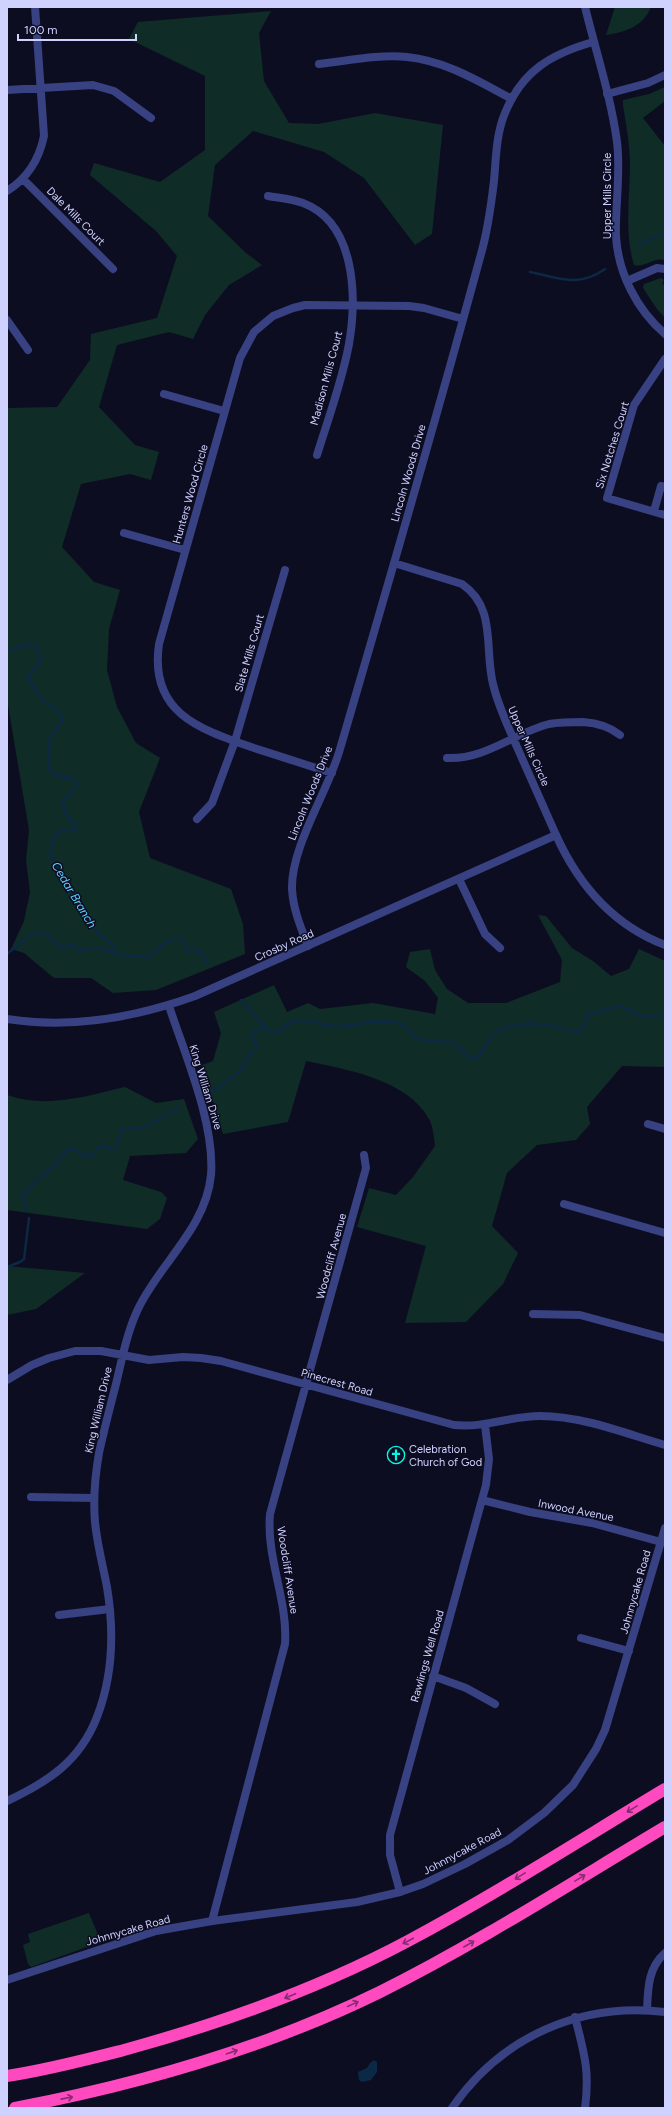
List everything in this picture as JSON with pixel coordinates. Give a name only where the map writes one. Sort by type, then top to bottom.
[{"type":"highway","points":[[7,2076],[62,2066],[179,2036],[242,2014],[317,1984],[407,1942],[665,1789]]},
{"type":"highway","points":[[15,2108],[126,2085],[196,2065],[287,2032],[330,2014],[379,1992],[460,1949],[665,1827]]},
{"type":"street","points":[[7,190],[23,179],[37,160],[44,136],[42,87],[35,7]]},
{"type":"street","name":"Upper Mills Circle","points":[[585,7],[618,143],[616,236],[622,267],[627,281],[644,310],[665,334]]},
{"type":"street","name":"Lincoln Woods Drive","points":[[308,946],[294,903],[292,888],[294,872],[302,843],[332,773],[394,563],[463,319],[490,219],[500,127],[512,99],[524,81],[541,64],[564,51],[593,42]]},
{"type":"street","points":[[319,64],[392,57],[421,60],[460,72],[512,99]]},
{"type":"street","points":[[607,94],[648,83],[665,75]]},
{"type":"street","points":[[7,90],[82,84],[104,87],[122,96],[151,118]]},
{"type":"street","name":"Dale Mills Court","points":[[23,179],[113,269]]},
{"type":"street","name":"Madison Mills Court","points":[[268,196],[304,203],[326,217],[334,226],[343,241],[349,260],[352,305],[348,345],[317,455]]},
{"type":"street","points":[[627,281],[653,269],[665,269]]},
{"type":"street","name":"Hunters Wood Circle","points":[[332,773],[209,732],[184,718],[167,698],[158,672],[157,658],[159,644],[224,411],[246,343],[262,324],[278,314],[299,306],[409,306],[424,308],[463,319]]},
{"type":"street","points":[[7,320],[28,350]]},
{"type":"street","name":"Six Notches Court","points":[[665,359],[634,405],[607,498],[665,515]]},
{"type":"street","points":[[164,394],[224,411]]},
{"type":"street","points":[[654,511],[661,486],[665,487]]},
{"type":"street","points":[[124,533],[185,550]]},
{"type":"street","name":"Upper Mills Circle","points":[[394,563],[462,584],[471,590],[482,604],[487,624],[493,684],[498,701],[556,835],[574,871],[598,901],[626,926],[665,945]]},
{"type":"street","name":"Slate Mills Court","points":[[197,818],[212,803],[235,741],[285,570]]},
{"type":"street","points":[[448,758],[471,756],[549,724],[564,722],[603,725],[620,735]]},
{"type":"street","name":"Crosby Road","points":[[7,1019],[47,1023],[97,1021],[169,1006],[308,946],[556,835]]},
{"type":"street","points":[[459,879],[485,934],[500,948]]},
{"type":"street","name":"King William Drive","points":[[7,1801],[40,1785],[57,1773],[79,1750],[88,1734],[102,1702],[110,1670],[112,1631],[110,1609],[95,1524],[94,1498],[99,1452],[122,1356],[138,1309],[153,1282],[188,1234],[206,1196],[210,1178],[210,1141],[206,1120],[169,1006]]},
{"type":"street","points":[[648,1124],[665,1129]]},
{"type":"street","name":"Woodcliff Avenue","points":[[212,1921],[282,1661],[286,1639],[285,1621],[269,1528],[270,1514],[366,1168],[364,1155]]},
{"type":"street","points":[[564,1204],[665,1233]]},
{"type":"street","points":[[533,1314],[580,1315],[665,1338]]},
{"type":"street","name":"Pinecrest Road","points":[[7,1380],[32,1365],[62,1353],[88,1351],[149,1360],[201,1358],[221,1361],[440,1422],[469,1426],[485,1425],[537,1416],[555,1417],[583,1421],[665,1444]]},
{"type":"street","name":"Rawlings Well Road","points":[[400,1892],[390,1856],[390,1835],[482,1500],[488,1470],[485,1425]]},
{"type":"street","points":[[31,1497],[94,1498]]},
{"type":"street","name":"Inwood Avenue","points":[[482,1500],[530,1512],[592,1523],[663,1542]]},
{"type":"street","name":"Johnnycake Road","points":[[7,1980],[156,1931],[212,1921],[357,1902],[400,1892],[465,1864],[526,1827],[560,1800],[581,1774],[596,1750],[605,1730],[663,1542],[665,1528]]},
{"type":"street","points":[[59,1615],[110,1609]]},
{"type":"street","points":[[581,1638],[629,1651]]},
{"type":"street","points":[[433,1676],[461,1686],[495,1704]]},
{"type":"street","points":[[647,2010],[650,1976],[653,1967],[665,1953]]},
{"type":"street","points":[[452,2108],[471,2082],[504,2052],[547,2027],[575,2017],[619,2010],[647,2010],[665,2012]]},
{"type":"street","points":[[575,2017],[588,2069],[585,2108]]},
{"type":"green space","points":[[615,7],[651,7],[648,14],[638,24],[626,30],[606,35]]},
{"type":"green space","points":[[271,11],[259,33],[264,81],[289,123],[318,124],[375,113],[443,125],[432,234],[415,245],[364,178],[324,152],[253,131],[215,165],[208,216],[246,253],[262,265],[229,285],[205,315],[193,339],[169,332],[117,345],[99,407],[135,445],[159,452],[151,480],[130,474],[81,484],[62,547],[94,582],[120,590],[109,629],[107,670],[117,707],[136,743],[160,758],[139,812],[150,858],[231,889],[243,924],[245,954],[156,990],[113,993],[91,978],[54,978],[24,953],[11,949],[24,921],[30,892],[26,860],[29,830],[7,699],[7,408],[57,407],[90,360],[91,334],[157,318],[177,256],[156,231],[90,175],[94,163],[160,182],[205,150],[205,76],[129,39],[138,22]]},
{"type":"green space","points":[[665,87],[665,101],[643,118],[665,146],[665,260],[661,259],[638,266],[634,265],[629,240],[628,215],[630,157],[623,100],[649,94]]},
{"type":"green space","points":[[661,278],[664,280],[662,284],[665,285],[665,318],[643,288],[644,284]]},
{"type":"green space","points":[[538,915],[546,916],[572,948],[593,961],[611,976],[629,969],[639,949],[665,961],[665,1067],[622,1066],[587,1107],[590,1124],[576,1140],[537,1145],[507,1173],[492,1226],[518,1253],[503,1284],[466,1322],[405,1323],[426,1246],[357,1227],[369,1188],[396,1195],[413,1177],[435,1146],[429,1119],[419,1106],[407,1095],[375,1078],[306,1061],[288,1122],[223,1134],[202,1065],[213,1061],[221,1033],[214,1012],[274,985],[287,1012],[308,1003],[320,1009],[373,1003],[435,1014],[438,998],[425,981],[406,967],[410,952],[430,949],[435,970],[447,989],[468,1003],[506,1003],[560,982],[562,960]]},
{"type":"green space","points":[[125,1087],[156,1103],[184,1099],[198,1139],[186,1153],[130,1156],[123,1180],[161,1192],[167,1198],[160,1219],[147,1229],[7,1210],[7,1095],[37,1101],[66,1100]]},
{"type":"green space","points":[[7,1266],[85,1273],[36,1309],[7,1315]]},
{"type":"green space","points":[[89,1913],[101,1942],[31,1967],[28,1964],[23,1945],[30,1942],[28,1934]]},
{"type":"water","points":[[374,2060],[377,2062],[377,2072],[371,2080],[362,2082],[359,2080],[358,2072],[367,2068]]},
{"type":"waterway","points":[[639,245],[665,232]]},
{"type":"waterway","points":[[530,272],[560,279],[577,280],[595,275],[605,269]]},
{"type":"waterway","name":"Cedar Branch","points":[[7,651],[27,644],[36,648],[41,661],[29,674],[29,680],[44,702],[59,711],[63,721],[50,739],[48,761],[50,770],[54,774],[65,778],[73,778],[76,782],[76,787],[63,801],[65,812],[76,825],[76,829],[73,831],[60,831],[54,837],[51,848],[51,857],[59,867],[72,894],[87,913],[97,932],[113,946],[116,954],[128,956],[150,956],[165,943],[175,938],[179,938],[183,941],[187,950],[200,950],[208,964]]},
{"type":"waterway","points":[[7,954],[26,938],[42,932],[47,934],[60,948],[72,945],[79,950],[101,948],[115,953]]},
{"type":"waterway","name":"Cedar Branch","points":[[241,1000],[270,1032],[275,1033],[291,1023],[298,1021],[308,1021],[332,1026],[348,1026],[378,1021],[393,1022],[404,1026],[417,1039],[452,1043],[458,1046],[470,1058],[474,1059],[481,1053],[496,1033],[513,1025],[541,1024],[578,1032],[583,1026],[588,1014],[621,1006],[643,1016],[665,1017]]},
{"type":"waterway","points":[[212,1092],[237,1074],[246,1063],[247,1057],[258,1047],[251,1035],[253,1031],[266,1028]]},
{"type":"waterway","points":[[27,1211],[22,1192],[29,1190],[34,1182],[56,1164],[69,1149],[71,1148],[84,1155],[92,1156],[99,1147],[103,1146],[113,1149],[117,1147],[122,1129],[140,1128],[179,1108]]},
{"type":"waterway","points":[[7,1267],[24,1259],[29,1218]]},
{"type":"place","name":"Celebration Church of God","points":[[396,1455]]}]
